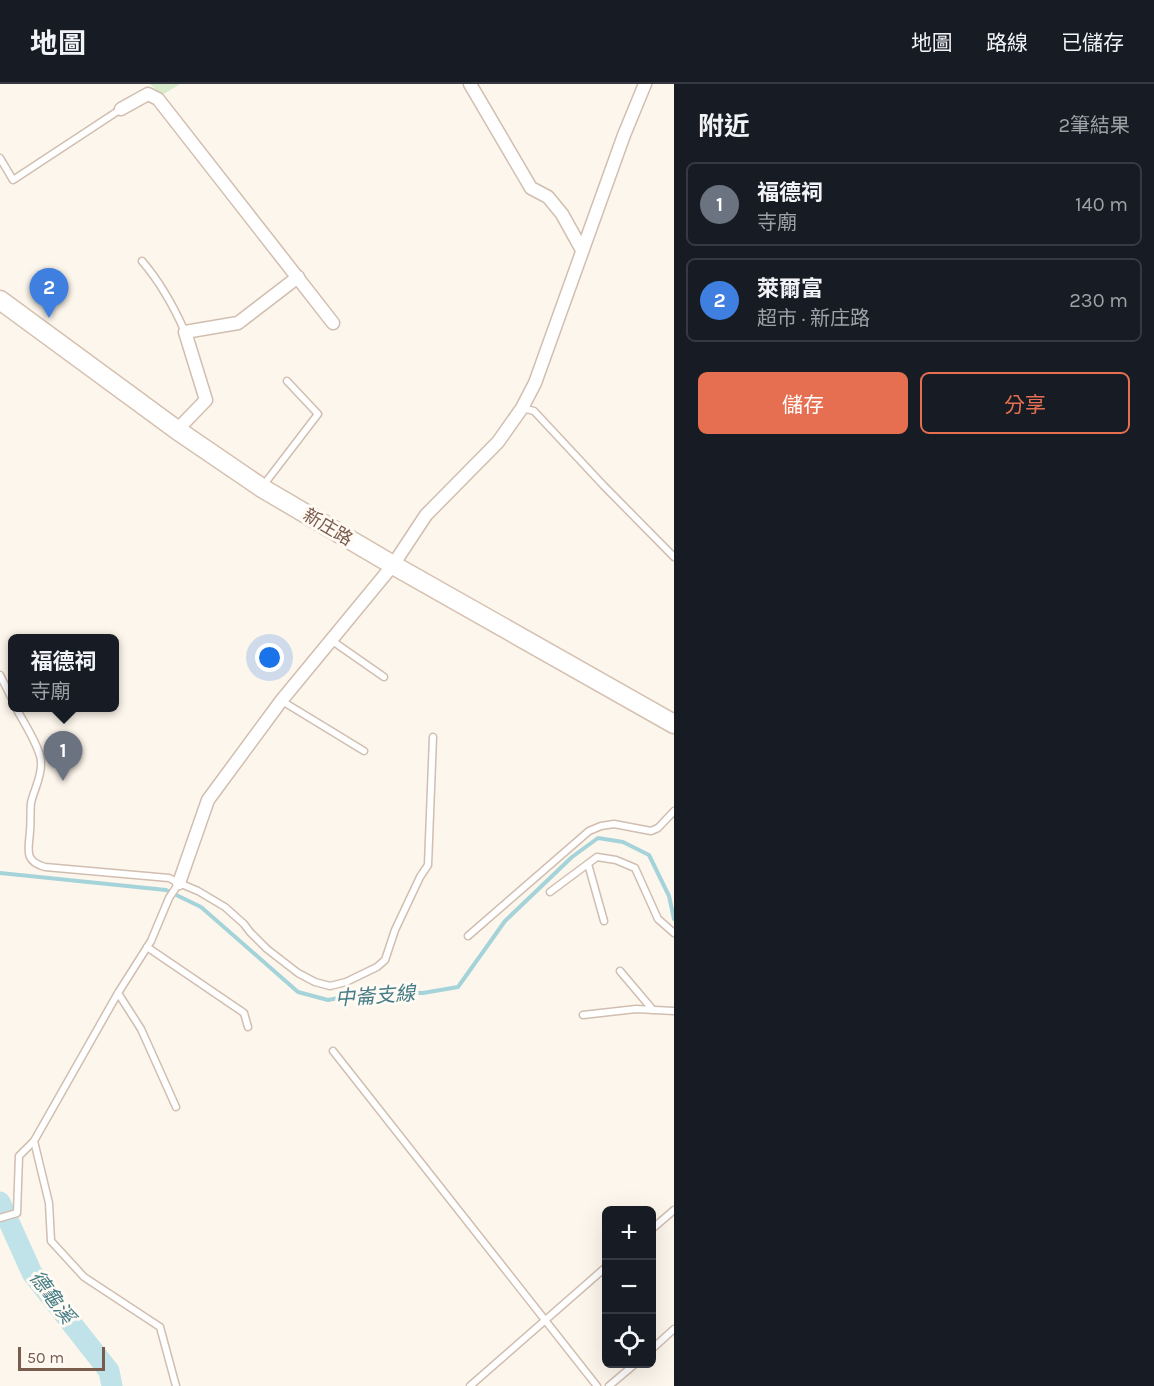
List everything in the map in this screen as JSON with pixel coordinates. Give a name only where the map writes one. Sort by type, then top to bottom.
[{"type":"street","points":[[470,84],[531,188],[548,197],[562,214],[582,250]]},
{"type":"street","points":[[179,883],[208,800],[281,700],[393,565],[426,515],[498,442],[522,408],[535,383],[624,135],[645,84]]},
{"type":"street","points":[[121,109],[148,94],[158,99],[333,323]]},
{"type":"street","points":[[177,430],[206,400],[185,332],[238,323],[298,277]]},
{"type":"street","name":"新庄路","points":[[0,300],[177,430],[262,488],[674,724]]},
{"type":"lane","points":[[0,158],[13,180],[121,109]]},
{"type":"lane","points":[[142,261],[177,314],[185,332]]},
{"type":"lane","points":[[262,488],[318,414],[287,381]]},
{"type":"lane","points":[[522,408],[534,411],[674,557]]},
{"type":"lane","points":[[331,640],[384,677]]},
{"type":"lane","points":[[0,675],[8,691]]},
{"type":"lane","points":[[281,700],[364,751]]},
{"type":"lane","points":[[18,712],[41,760],[40,776],[31,806],[29,856],[35,864],[45,867],[169,878],[198,891],[225,908],[244,924],[267,949],[298,973],[315,982],[330,986],[346,982],[377,968],[385,960],[395,930],[428,865],[433,738]]},
{"type":"lane","points":[[468,936],[588,831],[614,824],[651,831],[658,828],[674,811]]},
{"type":"lane","points":[[550,892],[597,857],[616,860],[635,868],[658,919],[674,933]]},
{"type":"lane","points":[[588,864],[604,921]]},
{"type":"lane","points":[[0,1218],[17,1214],[19,1156],[34,1142],[118,993],[147,947],[169,898],[179,883]]},
{"type":"lane","points":[[147,947],[243,1013],[248,1027]]},
{"type":"lane","points":[[620,971],[653,1010]]},
{"type":"lane","points":[[118,993],[141,1029],[176,1107]]},
{"type":"lane","points":[[583,1015],[636,1009],[674,1011]]},
{"type":"lane","points":[[333,1051],[597,1386]]},
{"type":"lane","points":[[34,1142],[49,1203],[51,1241],[84,1277],[160,1327],[176,1386]]},
{"type":"lane","points":[[656,1225],[674,1210]]},
{"type":"lane","points":[[470,1386],[602,1270]]},
{"type":"lane","points":[[656,1345],[674,1329]]},
{"type":"lane","points":[[609,1386],[630,1368]]},
{"type":"green space","points":[[150,84],[180,84],[162,95]]},
{"type":"waterway","name":"中崙支線","points":[[0,873],[166,890],[201,907],[298,992],[328,1000],[370,992],[423,993],[458,987],[505,921],[572,857],[598,838],[623,842],[649,855],[669,896],[674,919]]},
{"type":"waterway","name":"德龜溪","points":[[0,1202],[32,1273],[109,1371],[112,1386]]},
{"type":"place","name":"萊爾富","points":[[49,318]]},
{"type":"place","name":"福德祠","points":[[63,781]]}]
